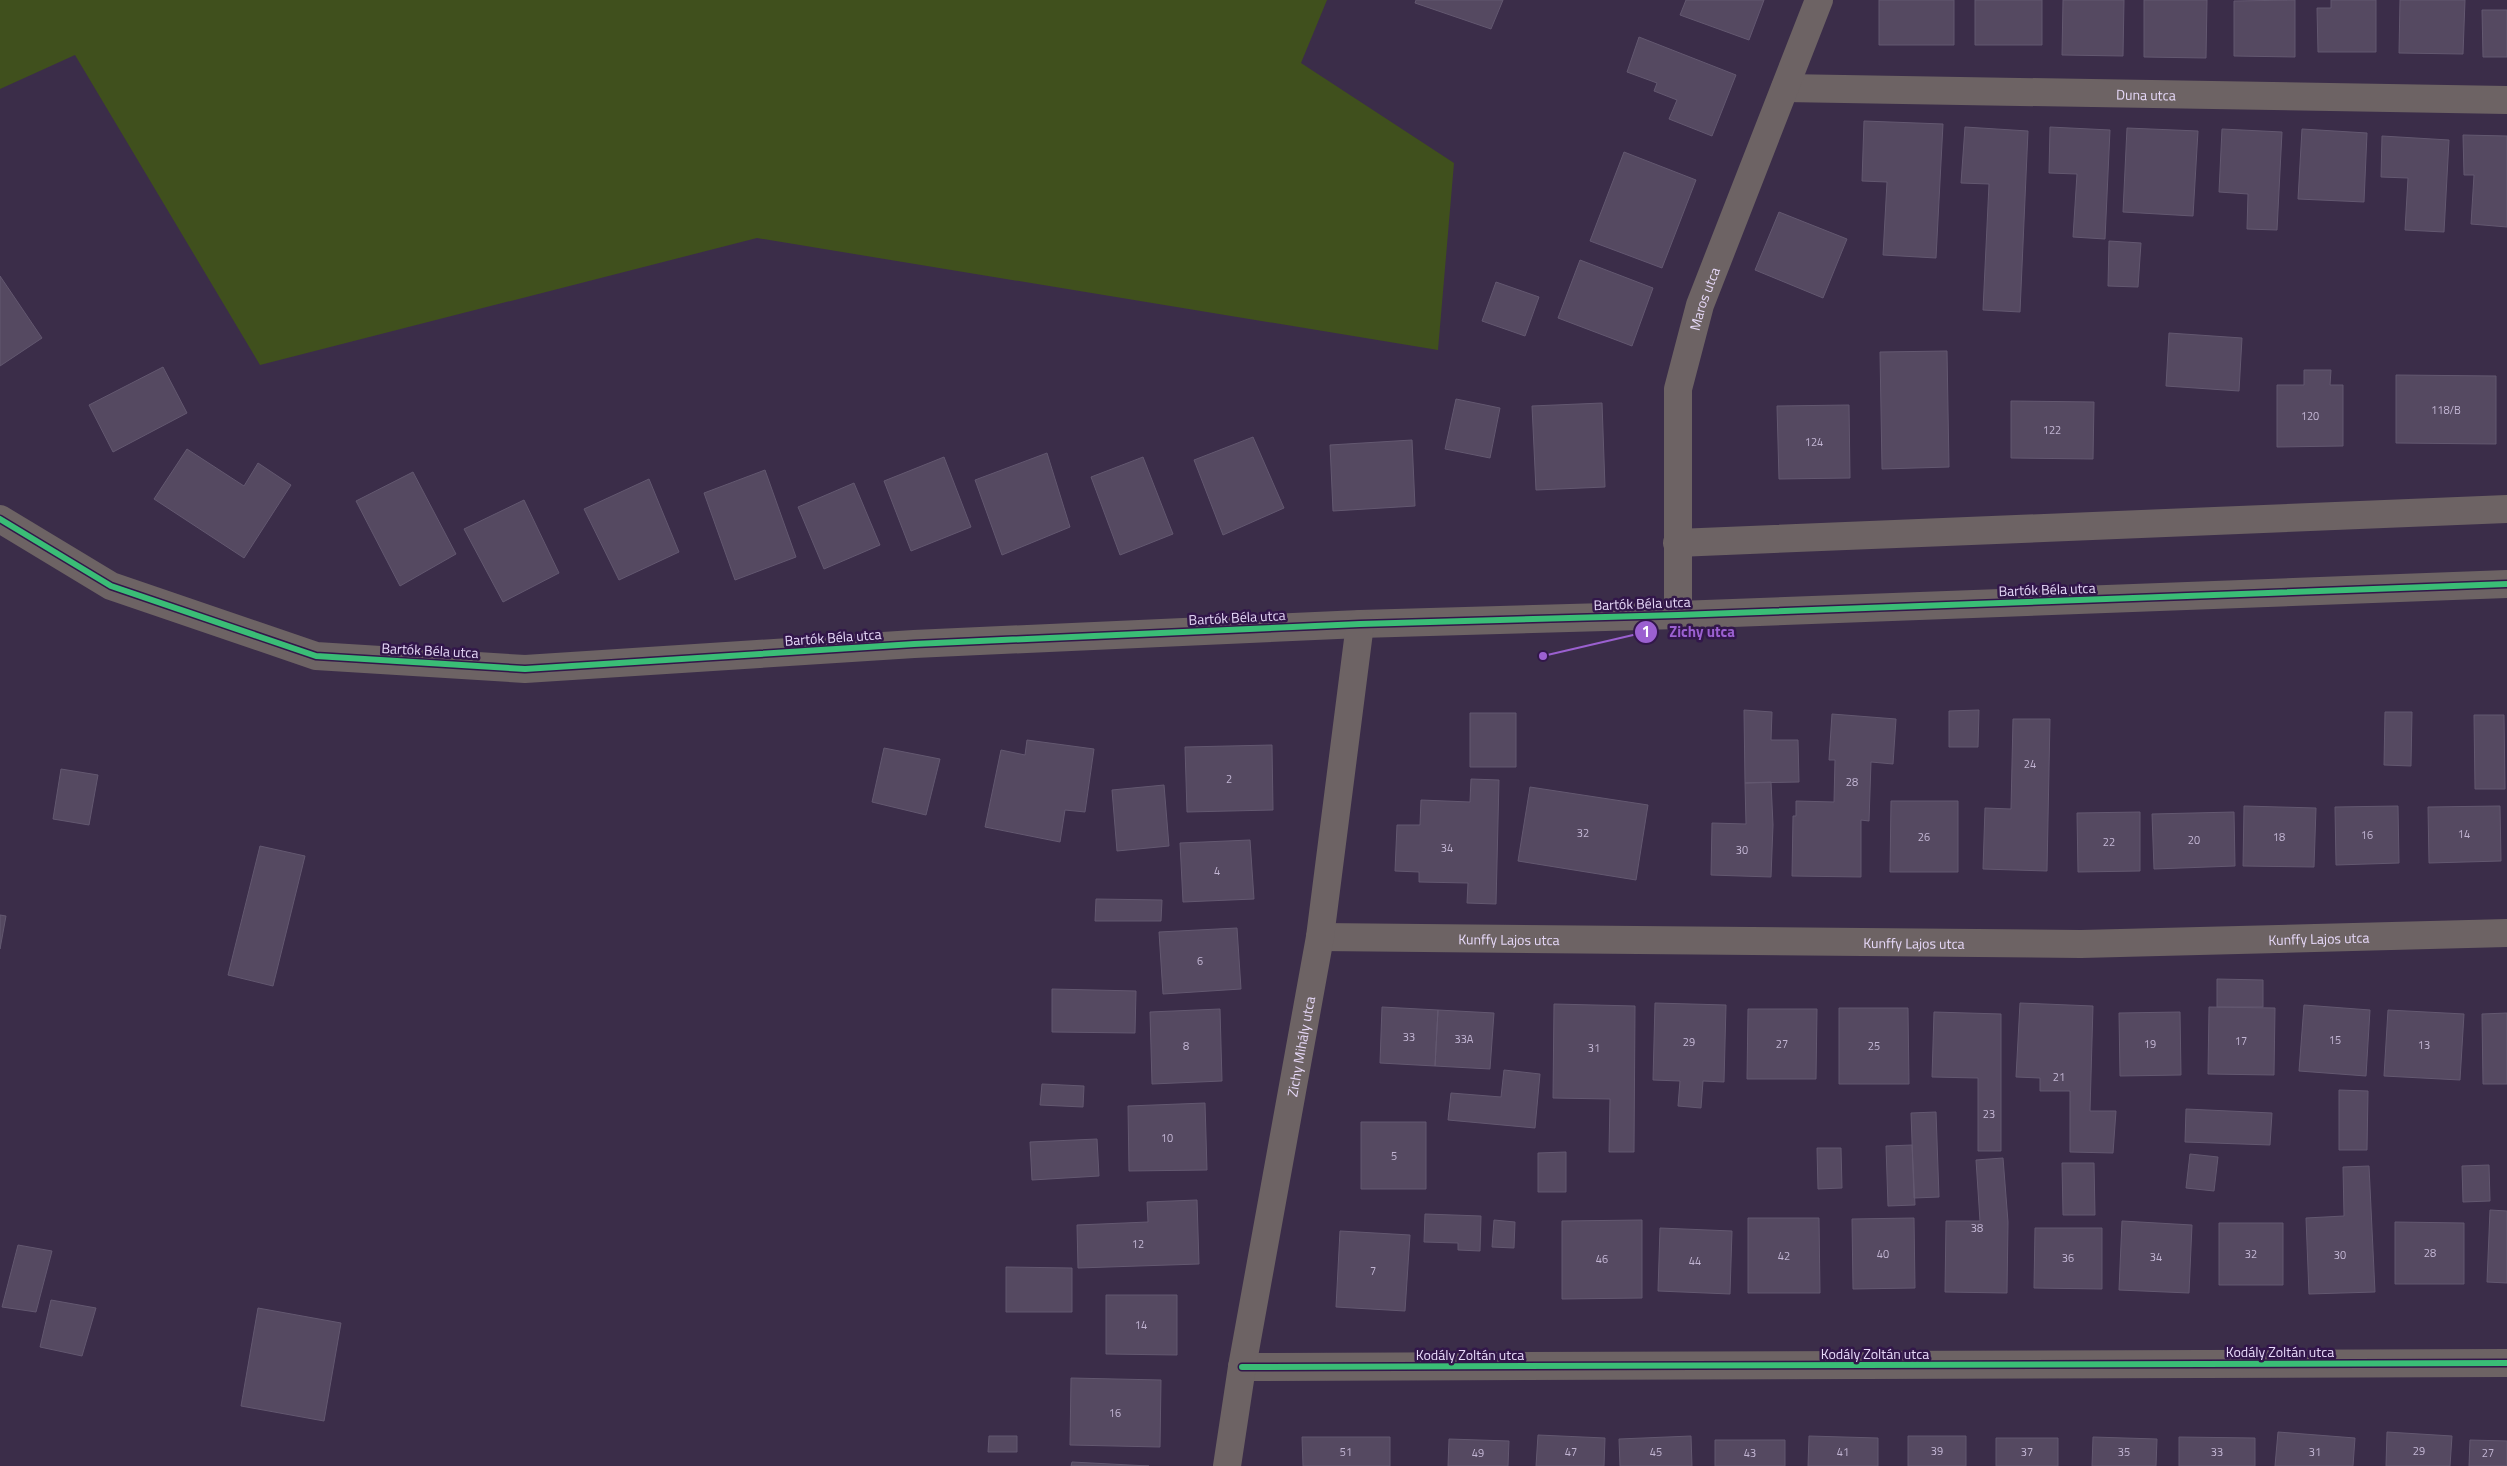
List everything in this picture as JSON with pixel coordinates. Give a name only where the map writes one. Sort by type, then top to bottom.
[{"type":"street","name":"Maros utca","points":[[1678,615],[1678,389],[1700,305],[1819,0]]},
{"type":"street","name":"Duna utca","points":[[1785,88],[2507,100]]},
{"type":"street","points":[[1677,543],[2507,509]]},
{"type":"street","name":"Bartók Béla utca","points":[[0,519],[111,586],[316,656],[525,669],[914,644],[1360,624],[1678,615],[2507,584]]},
{"type":"street","name":"Zichy Mihály utca","points":[[1227,1466],[1242,1367],[1320,937],[1360,624]]},
{"type":"street","name":"Kunffy Lajos utca","points":[[1320,937],[2081,944],[2507,933]]},
{"type":"street","name":"Kodály Zoltán utca","points":[[1242,1367],[2507,1363]]},
{"type":"green space","points":[[0,0],[1327,0],[1301,63],[1454,163],[1438,350],[757,238],[260,365],[75,55],[0,89]]},
{"type":"building","points":[[1416,0],[1503,0],[1491,29],[1415,3]]},
{"type":"building","points":[[1686,0],[1764,0],[1749,40],[1680,15]]},
{"type":"building","points":[[1879,0],[1954,0],[1954,45],[1879,45]]},
{"type":"building","points":[[1975,0],[2042,0],[2042,45],[1975,45]]},
{"type":"building","points":[[2063,0],[2124,0],[2123,56],[2062,55]]},
{"type":"building","points":[[2144,0],[2207,0],[2206,58],[2144,57]]},
{"type":"building","points":[[2295,0],[2295,57],[2234,56],[2234,1]]},
{"type":"building","points":[[2331,0],[2376,0],[2376,52],[2318,52],[2317,8],[2331,8]]},
{"type":"building","points":[[2400,0],[2465,0],[2463,54],[2399,53]]},
{"type":"building","points":[[2482,10],[2507,10],[2507,57],[2483,57]]},
{"type":"building","points":[[1639,37],[1736,75],[1712,136],[1669,119],[1677,100],[1654,91],[1657,83],[1627,72]]},
{"type":"building","points":[[1864,121],[1943,124],[1936,258],[1883,255],[1887,182],[1862,181]]},
{"type":"building","points":[[1965,127],[2028,131],[2020,312],[1983,310],[1989,184],[1961,183]]},
{"type":"building","points":[[2050,127],[2110,130],[2105,239],[2073,237],[2077,174],[2049,173]]},
{"type":"building","points":[[2127,128],[2198,131],[2193,216],[2123,212]]},
{"type":"building","points":[[2222,129],[2282,132],[2277,230],[2247,229],[2248,194],[2219,192]]},
{"type":"building","points":[[2302,129],[2367,133],[2364,202],[2298,199]]},
{"type":"building","points":[[2463,135],[2507,136],[2507,227],[2471,224],[2474,175],[2464,175]]},
{"type":"building","points":[[2382,136],[2449,140],[2444,232],[2405,230],[2408,178],[2381,177]]},
{"type":"building","points":[[1624,152],[1696,180],[1662,268],[1590,241]]},
{"type":"building","points":[[1779,212],[1847,239],[1823,298],[1755,270]]},
{"type":"building","points":[[2109,241],[2141,243],[2138,287],[2108,286]]},
{"type":"building","points":[[1580,260],[1653,288],[1632,346],[1558,318]]},
{"type":"building","points":[[0,276],[42,338],[0,366]]},
{"type":"building","points":[[1496,282],[1539,297],[1525,336],[1482,321]]},
{"type":"building","points":[[2169,333],[2242,338],[2239,391],[2166,386]]},
{"type":"building","points":[[1947,351],[1949,467],[1882,469],[1880,352]]},
{"type":"building","points":[[163,367],[187,413],[113,452],[89,405]]},
{"type":"building","points":[[2304,370],[2331,370],[2330,385],[2343,385],[2343,446],[2277,447],[2277,385],[2304,385]]},
{"type":"building","points":[[2396,375],[2496,376],[2496,444],[2396,443]]},
{"type":"building","points":[[1456,399],[1500,408],[1490,458],[1445,449]]},
{"type":"building","points":[[2011,401],[2094,402],[2093,459],[2011,458]]},
{"type":"building","points":[[1602,403],[1605,487],[1536,490],[1532,406]]},
{"type":"building","points":[[1849,405],[1850,478],[1779,479],[1777,406]]},
{"type":"building","points":[[1253,437],[1284,508],[1223,535],[1194,460]]},
{"type":"building","points":[[1412,440],[1415,506],[1333,511],[1330,445]]},
{"type":"building","points":[[187,449],[244,486],[258,463],[291,485],[244,558],[154,499]]},
{"type":"building","points":[[1047,453],[1070,527],[1002,555],[975,480]]},
{"type":"building","points":[[944,457],[971,527],[911,551],[884,481]]},
{"type":"building","points":[[1143,457],[1173,534],[1120,555],[1091,477]]},
{"type":"building","points":[[765,470],[796,557],[735,580],[704,493]]},
{"type":"building","points":[[413,472],[456,554],[400,586],[356,501]]},
{"type":"building","points":[[649,479],[679,552],[619,580],[584,509]]},
{"type":"building","points":[[854,483],[880,545],[824,569],[798,507]]},
{"type":"building","points":[[524,500],[559,573],[503,602],[464,529]]},
{"type":"building","points":[[1744,710],[1772,712],[1771,740],[1798,740],[1799,782],[1745,783]]},
{"type":"building","points":[[1979,710],[1978,747],[1949,747],[1949,711]]},
{"type":"building","points":[[2385,712],[2412,712],[2411,766],[2384,765]]},
{"type":"building","points":[[1470,713],[1516,713],[1516,767],[1470,767]]},
{"type":"building","points":[[1832,714],[1896,719],[1893,764],[1871,762],[1869,821],[1861,820],[1861,877],[1792,876],[1793,816],[1796,816],[1796,801],[1834,802],[1835,760],[1829,760]]},
{"type":"building","points":[[2474,715],[2504,715],[2505,789],[2475,789]]},
{"type":"building","points":[[2013,719],[2050,719],[2047,871],[1983,869],[1985,808],[2011,809]]},
{"type":"building","points":[[1027,740],[1094,749],[1085,812],[1065,810],[1060,842],[985,827],[1001,750],[1025,755]]},
{"type":"building","points":[[1272,745],[1273,810],[1187,812],[1185,747]]},
{"type":"building","points":[[884,748],[940,759],[926,815],[872,802]]},
{"type":"building","points":[[61,769],[98,775],[89,825],[53,819]]},
{"type":"building","points":[[1471,779],[1499,780],[1496,904],[1467,903],[1468,883],[1419,882],[1419,872],[1395,871],[1397,825],[1420,825],[1421,800],[1470,802]]},
{"type":"building","points":[[1771,782],[1773,825],[1771,877],[1711,875],[1712,823],[1746,824],[1745,783]]},
{"type":"building","points":[[1164,785],[1169,846],[1117,851],[1112,790]]},
{"type":"building","points":[[1530,787],[1648,805],[1636,880],[1518,861]]},
{"type":"building","points":[[1891,801],[1958,801],[1958,872],[1890,872]]},
{"type":"building","points":[[2244,806],[2316,808],[2314,867],[2243,866]]},
{"type":"building","points":[[2398,806],[2399,863],[2336,865],[2335,807]]},
{"type":"building","points":[[2500,806],[2501,861],[2429,863],[2428,807]]},
{"type":"building","points":[[2140,812],[2140,871],[2078,872],[2077,813]]},
{"type":"building","points":[[2234,812],[2235,866],[2154,869],[2152,814]]},
{"type":"building","points":[[1250,840],[1254,899],[1183,902],[1180,843]]},
{"type":"building","points":[[260,846],[305,856],[273,986],[228,975]]},
{"type":"building","points":[[1096,899],[1162,900],[1161,921],[1095,921]]},
{"type":"building","points":[[0,915],[6,916],[0,949]]},
{"type":"building","points":[[1237,928],[1241,989],[1163,994],[1159,932]]},
{"type":"building","points":[[2217,979],[2263,980],[2263,1007],[2217,1007]]},
{"type":"building","points":[[1052,989],[1136,991],[1135,1033],[1052,1032]]},
{"type":"building","points":[[1655,1003],[1726,1005],[1724,1082],[1703,1081],[1701,1108],[1678,1106],[1680,1081],[1653,1080]]},
{"type":"building","points":[[2020,1003],[2093,1006],[2090,1111],[2116,1111],[2113,1153],[2070,1152],[2070,1091],[2040,1091],[2040,1078],[2016,1077]]},
{"type":"building","points":[[1554,1004],[1635,1006],[1634,1152],[1609,1152],[1610,1099],[1553,1098]]},
{"type":"building","points":[[2304,1005],[2370,1010],[2366,1076],[2299,1071]]},
{"type":"building","points":[[1382,1007],[1438,1010],[1435,1066],[1380,1063]]},
{"type":"building","points":[[2209,1007],[2275,1008],[2274,1075],[2208,1074]]},
{"type":"building","points":[[1839,1008],[1908,1008],[1909,1084],[1839,1084]]},
{"type":"building","points":[[1220,1009],[1222,1081],[1152,1084],[1150,1012]]},
{"type":"building","points":[[1748,1009],[1817,1009],[1816,1079],[1747,1079]]},
{"type":"building","points":[[1438,1010],[1494,1013],[1490,1069],[1435,1066]]},
{"type":"building","points":[[2388,1010],[2464,1014],[2460,1080],[2384,1076]]},
{"type":"building","points":[[1934,1012],[2001,1014],[2001,1151],[1978,1151],[1978,1078],[1932,1077]]},
{"type":"building","points":[[2180,1012],[2181,1075],[2120,1076],[2119,1013]]},
{"type":"building","points":[[2507,1013],[2507,1084],[2483,1084],[2482,1014]]},
{"type":"building","points":[[1504,1070],[1540,1074],[1535,1128],[1448,1120],[1451,1093],[1501,1097]]},
{"type":"building","points":[[1042,1084],[1084,1086],[1083,1107],[1040,1105]]},
{"type":"building","points":[[2339,1090],[2368,1091],[2367,1150],[2339,1150]]},
{"type":"building","points":[[1205,1103],[1207,1170],[1129,1171],[1128,1106]]},
{"type":"building","points":[[2186,1109],[2272,1113],[2270,1145],[2185,1142]]},
{"type":"building","points":[[1936,1112],[1939,1197],[1914,1198],[1911,1113]]},
{"type":"building","points":[[1361,1122],[1426,1122],[1426,1189],[1361,1189]]},
{"type":"building","points":[[1097,1139],[1099,1176],[1032,1180],[1030,1142]]},
{"type":"building","points":[[1912,1145],[1915,1205],[1888,1206],[1886,1146]]},
{"type":"building","points":[[1817,1148],[1841,1148],[1842,1188],[1818,1189]]},
{"type":"building","points":[[1566,1152],[1566,1192],[1538,1192],[1538,1153]]},
{"type":"building","points":[[2190,1154],[2218,1157],[2214,1191],[2186,1188]]},
{"type":"building","points":[[2003,1158],[2008,1222],[2007,1293],[1945,1292],[1946,1221],[1980,1221],[1976,1160]]},
{"type":"building","points":[[2062,1163],[2094,1163],[2095,1215],[2063,1215]]},
{"type":"building","points":[[2489,1165],[2490,1201],[2463,1202],[2462,1166]]},
{"type":"building","points":[[2369,1166],[2375,1292],[2309,1294],[2306,1218],[2344,1216],[2343,1167]]},
{"type":"building","points":[[1197,1200],[1199,1264],[1078,1268],[1077,1225],[1148,1222],[1147,1202]]},
{"type":"building","points":[[2490,1210],[2507,1211],[2507,1283],[2487,1282]]},
{"type":"building","points":[[1425,1214],[1481,1216],[1480,1251],[1458,1250],[1458,1243],[1424,1242]]},
{"type":"building","points":[[1748,1218],[1819,1218],[1820,1293],[1748,1293]]},
{"type":"building","points":[[1914,1218],[1915,1288],[1853,1289],[1852,1219]]},
{"type":"building","points":[[1494,1220],[1515,1222],[1514,1248],[1492,1247]]},
{"type":"building","points":[[1642,1220],[1642,1298],[1562,1299],[1562,1221]]},
{"type":"building","points":[[2122,1221],[2192,1225],[2189,1293],[2119,1290]]},
{"type":"building","points":[[2395,1222],[2464,1223],[2464,1284],[2395,1284]]},
{"type":"building","points":[[2219,1223],[2283,1223],[2283,1285],[2219,1285]]},
{"type":"building","points":[[1660,1228],[1732,1231],[1730,1294],[1658,1291]]},
{"type":"building","points":[[2035,1228],[2102,1228],[2102,1289],[2034,1288]]},
{"type":"building","points":[[1340,1231],[1410,1235],[1405,1311],[1336,1307]]},
{"type":"building","points":[[18,1245],[52,1251],[36,1312],[2,1307]]},
{"type":"building","points":[[1006,1267],[1072,1268],[1072,1312],[1006,1312]]},
{"type":"building","points":[[1106,1295],[1177,1295],[1177,1355],[1106,1354]]},
{"type":"building","points":[[51,1300],[96,1308],[82,1356],[40,1347]]},
{"type":"building","points":[[258,1308],[341,1323],[324,1421],[241,1406]]},
{"type":"building","points":[[1071,1378],[1161,1380],[1160,1447],[1070,1445]]},
{"type":"building","points":[[2278,1432],[2355,1438],[2353,1466],[2275,1466]]},
{"type":"building","points":[[2387,1432],[2452,1436],[2450,1466],[2386,1466]]},
{"type":"building","points":[[1538,1435],[1605,1438],[1604,1466],[1536,1466]]},
{"type":"building","points":[[989,1436],[1017,1436],[1017,1452],[988,1452]]},
{"type":"building","points":[[1691,1436],[1692,1466],[1620,1466],[1619,1439]]},
{"type":"building","points":[[1809,1436],[1878,1438],[1878,1466],[1808,1466]]},
{"type":"building","points":[[1908,1436],[1966,1436],[1966,1466],[1908,1466]]},
{"type":"building","points":[[1302,1437],[1390,1437],[1390,1466],[1303,1466]]},
{"type":"building","points":[[2093,1437],[2157,1439],[2156,1466],[2092,1466]]},
{"type":"building","points":[[2179,1437],[2255,1438],[2255,1466],[2179,1466]]},
{"type":"building","points":[[1996,1438],[2058,1438],[2058,1466],[1996,1466]]},
{"type":"building","points":[[1449,1439],[1509,1441],[1508,1466],[1448,1466]]},
{"type":"building","points":[[1715,1440],[1785,1440],[1785,1466],[1715,1466]]},
{"type":"building","points":[[2470,1440],[2507,1441],[2507,1466],[2469,1466]]},
{"type":"building","points":[[1072,1462],[1149,1466],[1071,1466]]},
{"type":"cycle path","points":[[0,519],[111,586],[316,656],[525,669],[914,644],[1360,624],[1678,615],[2507,584]]},
{"type":"cycle path","points":[[1242,1367],[2507,1363]]},
{"type":"place","name":"Zichy utca","points":[[1543,656]]}]
